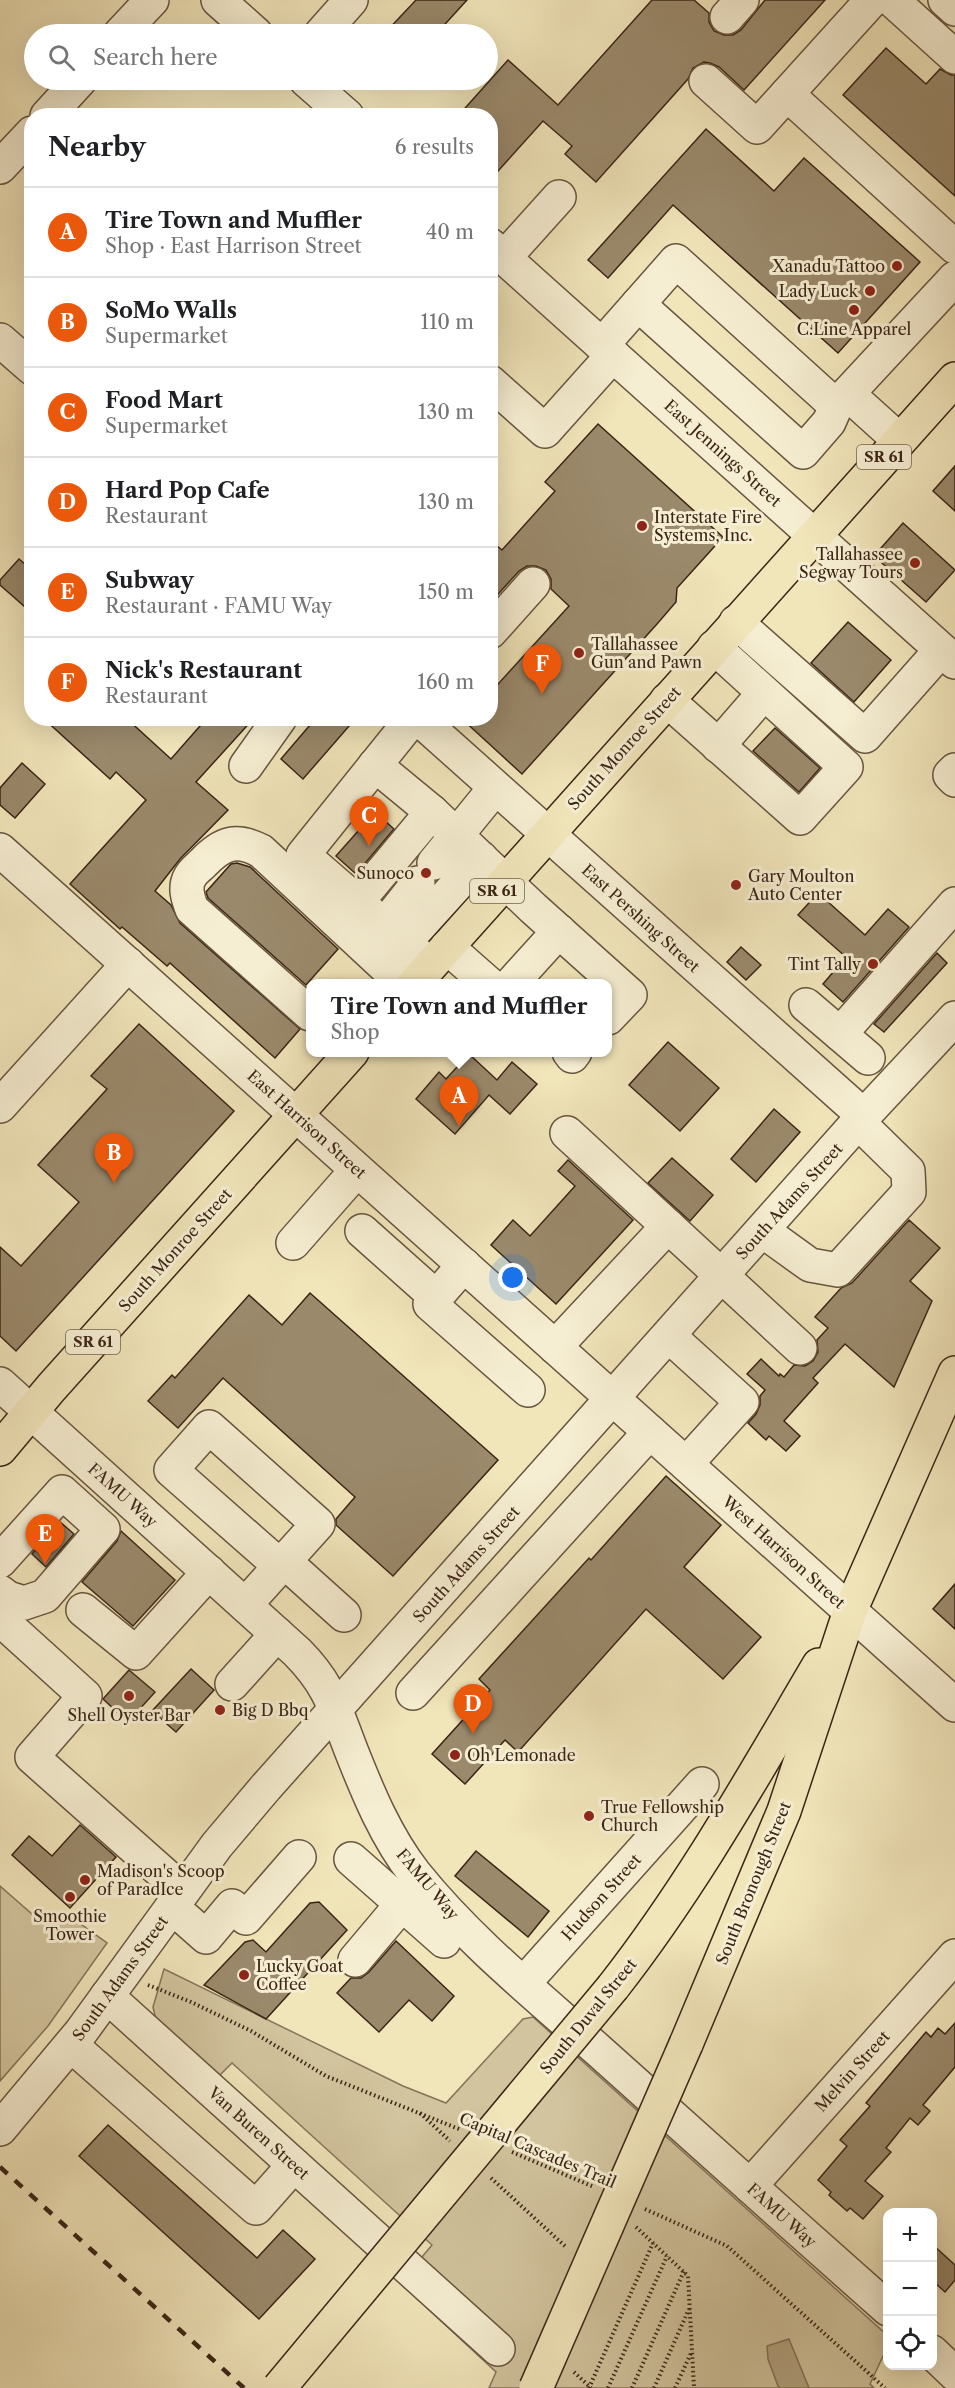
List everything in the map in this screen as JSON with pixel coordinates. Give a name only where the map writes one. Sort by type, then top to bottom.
[{"type":"main road","name":"South Monroe Street","points":[[430,965],[955,379]]},
{"type":"main road","name":"South Monroe Street","points":[[0,1449],[348,1057]]},
{"type":"main road","name":"South Bronough Street","points":[[536,2388],[686,2044],[784,1811],[850,1611],[955,1373]]},
{"type":"main road","name":"South Duval Street","points":[[279,2388],[613,1987],[661,1922],[719,1835],[850,1611]]},
{"type":"street","points":[[129,24],[152,0]]},
{"type":"street","points":[[218,0],[245,24]]},
{"type":"street","points":[[330,24],[351,0]]},
{"type":"street","points":[[945,0],[955,9]]},
{"type":"street","points":[[706,81],[757,127],[787,94],[890,1],[955,57]]},
{"type":"street","points":[[54,108],[71,90]]},
{"type":"street","points":[[317,90],[337,108]]},
{"type":"street","points":[[787,94],[955,247]]},
{"type":"street","points":[[0,167],[24,142]]},
{"type":"street","points":[[498,261],[559,197]]},
{"type":"street","name":"East Jennings Street","points":[[498,261],[608,350],[948,656]]},
{"type":"street","points":[[498,389],[545,431],[608,350],[638,304],[676,261],[842,400],[899,440]]},
{"type":"street","points":[[638,304],[803,452],[829,422],[842,400],[955,278]]},
{"type":"street","points":[[0,340],[24,361]]},
{"type":"street","points":[[498,623],[533,584]]},
{"type":"street","points":[[736,622],[866,736],[948,656]]},
{"type":"street","points":[[667,700],[800,818],[846,767],[714,647]]},
{"type":"street","points":[[718,746],[764,693]]},
{"type":"street","points":[[246,765],[274,726]]},
{"type":"street","points":[[407,726],[303,855],[430,965],[473,979]]},
{"type":"street","name":"East Pershing Street","points":[[427,726],[861,1119],[908,1171],[909,1192],[838,1270],[810,1265],[763,1231]]},
{"type":"street","points":[[375,765],[432,812],[505,882],[630,994],[612,1014]]},
{"type":"street","points":[[955,770],[950,775],[955,780]]},
{"type":"street","points":[[394,934],[426,873],[495,788]]},
{"type":"street","points":[[357,902],[432,812]]},
{"type":"street","points":[[306,1010],[192,909],[187,894],[189,877],[214,852],[232,843],[246,843],[261,851],[399,979]]},
{"type":"street","name":"East Harrison Street","points":[[0,849],[614,1399]]},
{"type":"street","points":[[394,934],[481,858]]},
{"type":"street","points":[[840,1034],[955,904]]},
{"type":"street","points":[[516,979],[559,931]]},
{"type":"street","points":[[0,1106],[128,964]]},
{"type":"street","points":[[806,1005],[867,1058]]},
{"type":"street","name":"South Adams Street","points":[[0,2129],[71,2045],[217,1845],[266,1787],[861,1119],[955,1018]]},
{"type":"street","points":[[567,1133],[800,1348]]},
{"type":"street","points":[[293,1243],[357,1170]]},
{"type":"street","points":[[555,1347],[668,1226]]},
{"type":"street","points":[[362,1231],[436,1297]]},
{"type":"street","points":[[464,1265],[430,1304],[528,1390]]},
{"type":"street","points":[[669,1336],[742,1402],[686,1464]]},
{"type":"street","name":"FAMU Way","points":[[0,1384],[277,1634],[320,1676],[336,1708],[359,1769],[390,1836],[416,1874],[439,1925],[524,1983],[883,2305]]},
{"type":"street","name":"West Harrison Street","points":[[614,1399],[955,1705]]},
{"type":"street","points":[[396,1642],[422,1684],[650,1432]]},
{"type":"street","points":[[0,1592],[8,1598],[24,1603],[45,1596],[95,1521],[111,1484]]},
{"type":"street","points":[[0,1561],[63,1492],[95,1521]]},
{"type":"street","points":[[245,1605],[282,1563],[344,1615]]},
{"type":"street","points":[[83,1610],[136,1653],[209,1572]]},
{"type":"street","points":[[0,1619],[85,1696],[32,1757],[177,1899],[206,1937],[232,1906],[246,1918],[299,1857]]},
{"type":"street","points":[[232,1684],[277,1634]]},
{"type":"street","name":"Hudson Street","points":[[524,1983],[702,1784]]},
{"type":"street","points":[[351,1858],[402,1903],[439,1925]]},
{"type":"street","points":[[355,1960],[402,1903]]},
{"type":"street","name":"Melvin Street","points":[[750,2186],[955,1956]]},
{"type":"street","name":"Van Buren Street","points":[[107,1996],[498,2349]]},
{"type":"street","points":[[71,2045],[256,2208],[294,2165]]},
{"type":"path","name":"Capital Cascades Trail","points":[[149,1986],[191,2002],[251,2031],[326,2076],[461,2130]]},
{"type":"path","points":[[417,2111],[453,2143]]},
{"type":"path","name":"Capital Cascades Trail","points":[[505,2149],[602,2193]]},
{"type":"path","points":[[488,2175],[574,2254]]},
{"type":"path","points":[[636,2205],[727,2246],[885,2388]]},
{"type":"path","points":[[630,2222],[688,2276],[694,2388]]},
{"type":"path","points":[[589,2388],[653,2243]]},
{"type":"path","points":[[608,2388],[667,2256]]},
{"type":"path","points":[[632,2388],[684,2271]]},
{"type":"path","points":[[654,2388],[690,2308]]},
{"type":"path","points":[[675,2388],[692,2351]]},
{"type":"shaded area","points":[[0,1886],[32,1914],[75,1920],[107,1943],[48,2026],[0,2081]]},
{"type":"shaded area","points":[[164,1969],[403,2086],[446,2103],[523,2019],[533,2017],[883,2331],[883,2356],[870,2384],[874,2388],[489,2388],[496,2372],[400,2283],[432,2245],[232,2063],[218,2077],[156,2020],[153,2007]]},
{"type":"shaded area","points":[[789,2339],[809,2388],[780,2388],[778,2386],[768,2359],[767,2346]]},
{"type":"building","points":[[416,0],[467,0],[445,24],[393,24]]},
{"type":"building","points":[[652,0],[694,0],[709,13],[709,22],[714,31],[724,35],[733,35],[741,30],[765,0],[825,0],[744,90],[719,67],[710,63],[704,62],[693,68],[688,79],[596,182],[565,154],[572,146],[543,121],[498,171],[498,108],[465,108],[481,90],[498,90],[498,71],[508,60],[558,105]]},
{"type":"building","points":[[886,48],[926,84],[940,69],[955,75],[955,196],[843,95]]},
{"type":"building","points":[[706,129],[774,191],[804,158],[920,262],[838,353],[673,205],[608,278],[588,260]]},
{"type":"building","points":[[598,424],[723,537],[677,588],[676,602],[522,774],[470,726],[498,726],[498,684],[569,606],[551,589],[551,579],[546,570],[536,566],[527,566],[519,571],[498,594],[498,547],[502,550],[555,491],[545,482]]},
{"type":"building","points":[[955,466],[955,511],[933,491]]},
{"type":"building","name":"Tallahassee Segway Tours","points":[[903,523],[955,570],[926,602],[874,556]]},
{"type":"building","points":[[19,559],[24,563],[24,606],[0,585],[0,580]]},
{"type":"building","points":[[848,622],[891,660],[854,702],[811,663]]},
{"type":"building","points":[[52,726],[135,726],[171,759],[200,726],[247,726],[196,782],[228,810],[180,859],[155,891],[171,905],[180,923],[300,1029],[275,1058],[170,963],[167,966],[122,927],[120,929],[70,884],[146,800],[116,772],[110,779]]},
{"type":"building","points":[[309,726],[349,726],[303,779],[281,759]]},
{"type":"building","points":[[775,728],[820,768],[799,792],[753,751]]},
{"type":"building","points":[[22,763],[45,784],[15,818],[0,805],[0,788]]},
{"type":"building","points":[[375,812],[394,829],[356,874],[336,856]]},
{"type":"building","points":[[237,863],[250,867],[338,949],[311,979],[306,979],[306,985],[208,898],[206,892],[231,864]]},
{"type":"building","points":[[818,893],[865,935],[888,909],[909,927],[843,1002],[823,984],[846,957],[798,915]]},
{"type":"building","points":[[741,947],[761,965],[746,980],[727,962]]},
{"type":"building","points":[[937,953],[947,963],[884,1032],[874,1024]]},
{"type":"building","points":[[139,1024],[234,1111],[16,1351],[0,1336],[0,1247],[21,1266],[79,1202],[38,1165],[107,1089],[91,1076]]},
{"type":"building","points":[[668,1042],[719,1088],[680,1131],[629,1085]]},
{"type":"building","points":[[466,1057],[472,1057],[497,1080],[512,1062],[537,1084],[510,1114],[489,1095],[455,1134],[416,1099],[439,1072],[446,1079]]},
{"type":"building","points":[[774,1109],[800,1132],[756,1182],[731,1159]]},
{"type":"building","points":[[672,1158],[713,1195],[690,1221],[648,1183]]},
{"type":"building","points":[[568,1160],[633,1220],[556,1304],[491,1245],[513,1220],[530,1236],[575,1186],[558,1171]]},
{"type":"building","points":[[909,1220],[940,1248],[910,1281],[932,1301],[894,1387],[845,1344],[813,1378],[818,1383],[784,1421],[800,1436],[786,1451],[769,1436],[766,1440],[748,1423],[756,1414],[760,1405],[760,1396],[765,1390],[747,1374],[761,1359],[779,1376],[780,1374],[784,1377],[794,1365],[805,1366],[813,1361],[818,1352],[817,1340],[828,1328],[815,1317],[841,1288],[852,1283]]},
{"type":"building","points":[[310,1293],[498,1460],[393,1576],[336,1525],[336,1519],[355,1497],[223,1378],[178,1428],[148,1401],[172,1375],[175,1378],[249,1295],[282,1325]]},
{"type":"building","points":[[666,1476],[721,1525],[684,1567],[761,1637],[723,1679],[646,1609],[518,1752],[505,1740],[465,1784],[432,1754],[490,1690],[479,1679]]},
{"type":"building","points":[[60,1522],[74,1534],[46,1567],[32,1554]]},
{"type":"building","points":[[121,1531],[175,1580],[133,1626],[82,1582],[117,1541]]},
{"type":"building","points":[[955,1584],[955,1629],[933,1609]]},
{"type":"building","points":[[191,1669],[214,1690],[176,1732],[152,1711]]},
{"type":"building","name":"Shell Oyster Bar","points":[[129,1670],[155,1692],[128,1722],[103,1699]]},
{"type":"building","points":[[80,1825],[116,1857],[70,1908],[12,1855],[29,1836],[52,1856]]},
{"type":"building","points":[[476,1851],[549,1911],[528,1937],[455,1876]]},
{"type":"building","points":[[319,1902],[347,1930],[266,2019],[204,1985],[245,1942],[253,1940],[266,1952],[310,1903]]},
{"type":"building","points":[[396,1941],[454,1996],[432,2021],[409,2000],[379,2032],[337,1993],[351,1978],[361,1978],[369,1972]]},
{"type":"building","points":[[955,2023],[955,2067],[923,2105],[930,2111],[918,2125],[910,2118],[886,2148],[891,2152],[865,2181],[883,2196],[863,2219],[850,2208],[847,2211],[829,2195],[831,2192],[818,2180],[847,2146],[840,2140],[870,2106],[866,2103],[926,2032],[931,2037],[938,2028],[945,2034]]},
{"type":"building","points":[[108,2125],[257,2258],[283,2230],[315,2259],[259,2319],[79,2156]]},
{"type":"building","points":[[937,2249],[955,2265],[955,2280],[945,2292],[937,2285]]},
{"type":"railway","points":[[0,2167],[244,2388]]},
{"type":"place","name":"Xanadu Tattoo","points":[[897,266]]},
{"type":"place","name":"Lady Luck","points":[[870,291]]},
{"type":"place","name":"C.Line Apparel","points":[[854,310]]},
{"type":"place","name":"Interstate Fire Systems, Inc.","points":[[642,526]]},
{"type":"place","name":"Tallahassee Segway Tours","points":[[915,563]]},
{"type":"place","name":"Tallahassee Gun and Pawn","points":[[579,653]]},
{"type":"place","name":"Nick's Restaurant","points":[[542,694]]},
{"type":"place","name":"Food Mart","points":[[369,846]]},
{"type":"place","name":"Sunoco","points":[[426,873]]},
{"type":"place","name":"Gary Moulton Auto Center","points":[[736,885]]},
{"type":"place","name":"Tint Tally","points":[[873,964]]},
{"type":"place","name":"Tire Town and Muffler","points":[[459,1126]]},
{"type":"place","name":"SoMo Walls","points":[[114,1183]]},
{"type":"place","name":"Subway","points":[[45,1564]]},
{"type":"place","name":"Shell Oyster Bar","points":[[129,1696]]},
{"type":"place","name":"Big D Bbq","points":[[220,1710]]},
{"type":"place","name":"Hard Pop Cafe","points":[[473,1734]]},
{"type":"place","name":"Oh Lemonade","points":[[455,1755]]},
{"type":"place","name":"True Fellowship Church","points":[[589,1816]]},
{"type":"place","name":"Madison's Scoop of ParadIce","points":[[85,1880]]},
{"type":"place","name":"Smoothie Tower","points":[[70,1897]]},
{"type":"place","name":"Lucky Goat Coffee","points":[[244,1975]]}]
